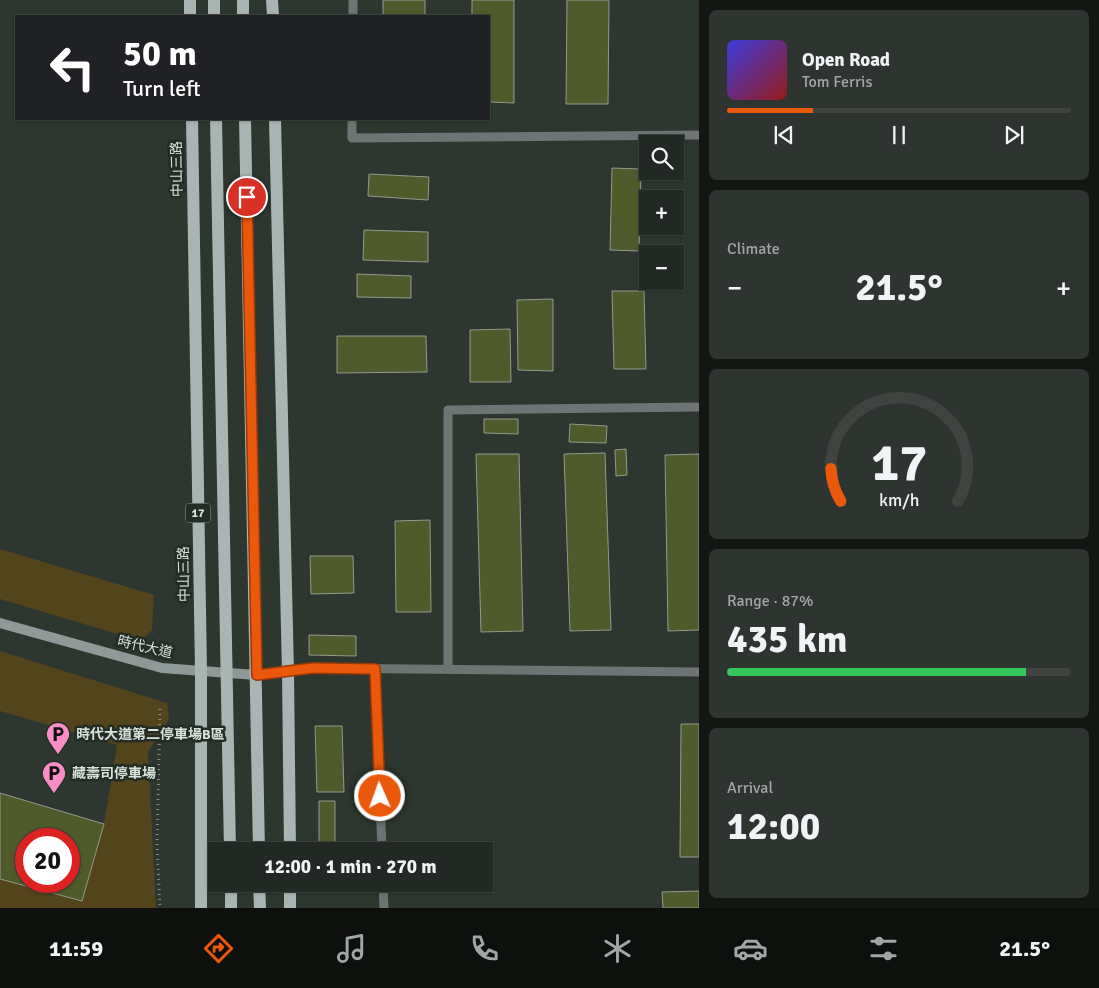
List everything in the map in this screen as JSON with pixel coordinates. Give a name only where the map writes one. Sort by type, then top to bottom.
[{"type":"main road","points":[[190,0],[190,15]]},
{"type":"main road","points":[[214,0],[214,15]]},
{"type":"main road","points":[[243,0],[243,15]]},
{"type":"main road","points":[[272,0],[273,15]]},
{"type":"main road","name":"中山三路","points":[[192,120],[201,671],[200,908]]},
{"type":"main road","name":"17","points":[[216,120],[230,842]]},
{"type":"main road","points":[[246,120],[259,842]]},
{"type":"main road","points":[[275,120],[288,672],[290,842]]},
{"type":"main road","points":[[231,892],[231,908]]},
{"type":"main road","points":[[259,892],[260,908]]},
{"type":"main road","points":[[290,892],[290,908]]},
{"type":"street","name":"時代大道","points":[[0,623],[162,668],[257,675],[288,672]]},
{"type":"lane","points":[[352,15],[353,0]]},
{"type":"lane","points":[[352,120],[352,138],[699,134]]},
{"type":"lane","points":[[448,670],[448,410],[699,407]]},
{"type":"lane","points":[[288,672],[313,668],[699,672]]},
{"type":"lane","points":[[375,669],[382,842]]},
{"type":"lane","points":[[383,892],[384,908]]},
{"type":"path","points":[[160,709],[157,845],[160,908]]},
{"type":"shaded area","points":[[0,549],[154,595],[152,630],[144,638],[124,636],[0,599]]},
{"type":"shaded area","points":[[0,651],[167,703],[169,719],[148,752],[156,908],[0,908],[0,879],[15,883],[15,893],[52,893],[82,901],[104,824],[117,745],[0,711]]},
{"type":"building","points":[[383,0],[425,0],[425,15],[383,15]]},
{"type":"building","points":[[472,0],[514,0],[514,103],[490,102],[490,15],[472,15]]},
{"type":"building","points":[[567,0],[609,0],[608,104],[566,104]]},
{"type":"building","points":[[612,168],[639,169],[639,180],[641,180],[639,251],[610,250]]},
{"type":"building","points":[[369,174],[429,177],[428,200],[368,196]]},
{"type":"building","points":[[364,230],[428,232],[428,262],[363,260]]},
{"type":"building","points":[[357,274],[411,276],[411,298],[357,297]]},
{"type":"building","points":[[612,291],[644,291],[646,369],[614,369]]},
{"type":"building","points":[[553,299],[553,371],[518,370],[517,300]]},
{"type":"building","points":[[510,329],[511,382],[470,382],[470,330]]},
{"type":"building","points":[[337,336],[426,336],[427,372],[337,373]]},
{"type":"building","points":[[484,419],[518,419],[518,434],[484,433]]},
{"type":"building","points":[[570,424],[607,426],[606,443],[569,442]]},
{"type":"building","points":[[626,449],[627,475],[616,476],[615,450]]},
{"type":"building","points":[[605,453],[611,630],[570,631],[564,454]]},
{"type":"building","points":[[476,454],[519,454],[523,631],[481,632]]},
{"type":"building","points":[[699,454],[699,630],[668,631],[665,455]]},
{"type":"building","points":[[430,520],[431,612],[396,612],[395,521]]},
{"type":"building","points":[[310,556],[353,556],[354,593],[311,594]]},
{"type":"building","points":[[309,635],[356,636],[356,656],[309,655]]},
{"type":"building","points":[[681,724],[699,724],[699,857],[680,857]]},
{"type":"building","points":[[315,726],[342,726],[344,792],[317,792]]},
{"type":"building","points":[[0,793],[104,824],[82,901],[52,893],[80,893],[80,828],[15,828],[15,883],[0,879]]},
{"type":"building","points":[[319,801],[335,801],[335,842],[319,842]]},
{"type":"building","points":[[699,891],[699,908],[663,908],[662,892]]},
{"type":"place","name":"時代大道第二停車場B區","points":[[58,755]]},
{"type":"place","name":"藏壽司停車場","points":[[54,794]]},
{"type":"route","points":[[247,197],[257,675],[313,668],[375,669],[380,796]]}]
